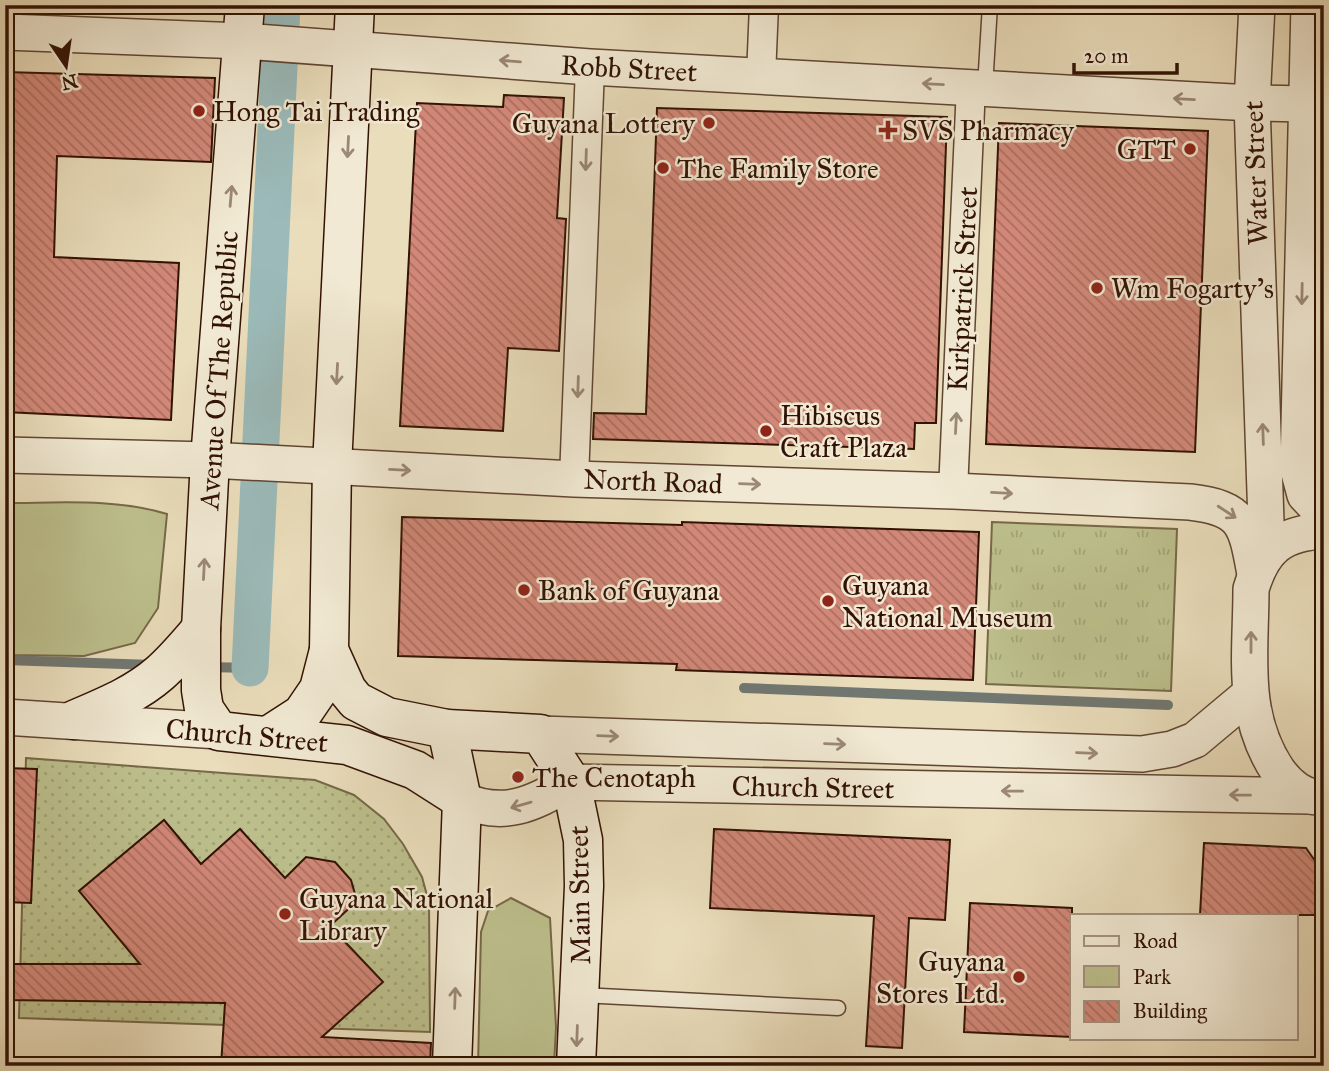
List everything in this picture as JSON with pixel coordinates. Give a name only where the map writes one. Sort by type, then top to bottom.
[{"type":"main road","points":[[268,736],[302,714],[319,689],[329,650],[325,466],[338,47],[355,5]]},
{"type":"main road","name":"Avenue Of The Republic","points":[[219,731],[204,709],[202,700],[201,629],[221,460],[253,30]]},
{"type":"main road","points":[[74,720],[142,688],[161,673],[201,629]]},
{"type":"main road","name":"Church Street","points":[[329,650],[347,690],[356,701],[387,717],[447,729],[540,734]]},
{"type":"main road","points":[[447,729],[462,800],[452,1066]]},
{"type":"main road","name":"Church Street","points":[[219,731],[347,745],[415,770],[462,800]]},
{"type":"main road","name":"Main Street","points":[[540,734],[571,782],[583,840],[584,886],[576,1066]]},
{"type":"street","points":[[761,76],[764,5]]},
{"type":"street","name":"Water Street","points":[[1257,5],[1252,103],[1261,563]]},
{"type":"street","name":"Water Street","points":[[1309,5],[1315,105],[1298,469],[1305,495],[1324,515]]},
{"type":"street","name":"Robb Street","points":[[5,32],[253,30],[338,47],[590,67],[1315,105]]},
{"type":"street","points":[[575,479],[590,67]]},
{"type":"street","name":"Kirkpatrick Street","points":[[953,491],[978,87]]},
{"type":"street","name":"North Road","points":[[5,455],[221,460],[575,479],[953,491],[1215,505],[1243,525],[1261,563]]},
{"type":"street","points":[[1316,797],[1282,776],[1257,730],[1250,694],[1251,589],[1261,563],[1289,538],[1324,531]]},
{"type":"street","name":"Church Street","points":[[540,734],[1142,754],[1172,749],[1195,740],[1250,694]]},
{"type":"street","name":"Church Street","points":[[5,718],[74,720],[219,731]]},
{"type":"street","name":"Church Street","points":[[462,800],[479,807],[508,809],[540,799],[571,782],[1316,797]]},
{"type":"lane","points":[[978,87],[990,5]]},
{"type":"lane","points":[[579,995],[838,1008]]},
{"type":"green space","points":[[5,503],[107,503],[167,514],[158,608],[135,643],[84,656],[5,655]]},
{"type":"green space","points":[[992,522],[1177,529],[1171,691],[986,684]]},
{"type":"green space","points":[[26,758],[315,780],[354,795],[384,819],[403,844],[422,877],[429,903],[430,1032],[19,1018]]},
{"type":"green space","points":[[511,898],[550,918],[556,1027],[554,1066],[478,1066],[481,932],[488,911]]},
{"type":"building","points":[[5,72],[215,78],[211,162],[57,156],[54,257],[179,263],[171,420],[5,412]]},
{"type":"building","points":[[504,95],[564,98],[557,218],[566,219],[559,351],[508,348],[503,431],[400,426],[417,103],[503,107]]},
{"type":"building","points":[[657,108],[947,117],[936,423],[915,423],[914,449],[593,439],[594,413],[646,414]]},
{"type":"building","name":"Wm Fogarty's","points":[[999,123],[1208,131],[1195,452],[986,444]]},
{"type":"building","points":[[402,517],[682,525],[682,522],[979,532],[973,680],[676,670],[677,664],[398,656]]},
{"type":"building","points":[[5,768],[37,769],[31,903],[5,902]]},
{"type":"building","points":[[164,820],[201,864],[240,829],[285,878],[306,857],[335,862],[351,880],[357,901],[330,926],[383,982],[322,1037],[431,1043],[430,1066],[221,1066],[225,1003],[5,1000],[5,964],[140,964],[79,891]]},
{"type":"building","points":[[714,829],[950,840],[945,920],[909,918],[902,1048],[866,1046],[874,916],[710,908]]},
{"type":"building","points":[[1204,843],[1306,848],[1320,868],[1318,915],[1200,914]]},
{"type":"building","points":[[970,903],[1072,908],[1070,1037],[964,1032]]},
{"type":"waterway","points":[[250,668],[282,5]]},
{"type":"waterway","points":[[5,660],[153,665]]},
{"type":"waterway","points":[[208,667],[250,668]]},
{"type":"waterway","points":[[744,688],[1168,705]]},
{"type":"place","name":"Hong Tai Trading","points":[[199,111]]},
{"type":"place","name":"Guyana Lottery","points":[[709,123]]},
{"type":"place","name":"SVS Pharmacy","points":[[888,130]]},
{"type":"place","name":"GTT","points":[[1190,149]]},
{"type":"place","name":"The Family Store","points":[[663,168]]},
{"type":"place","name":"Wm Fogarty's","points":[[1097,288]]},
{"type":"place","name":"Hibiscus Craft Plaza","points":[[766,431]]},
{"type":"place","name":"Bank of Guyana","points":[[524,590]]},
{"type":"place","name":"Guyana National Museum","points":[[828,601]]},
{"type":"place","name":"The Cenotaph","points":[[518,777]]},
{"type":"place","name":"Guyana National Library","points":[[285,914]]},
{"type":"place","name":"Guyana Stores Ltd.","points":[[1019,977]]}]
